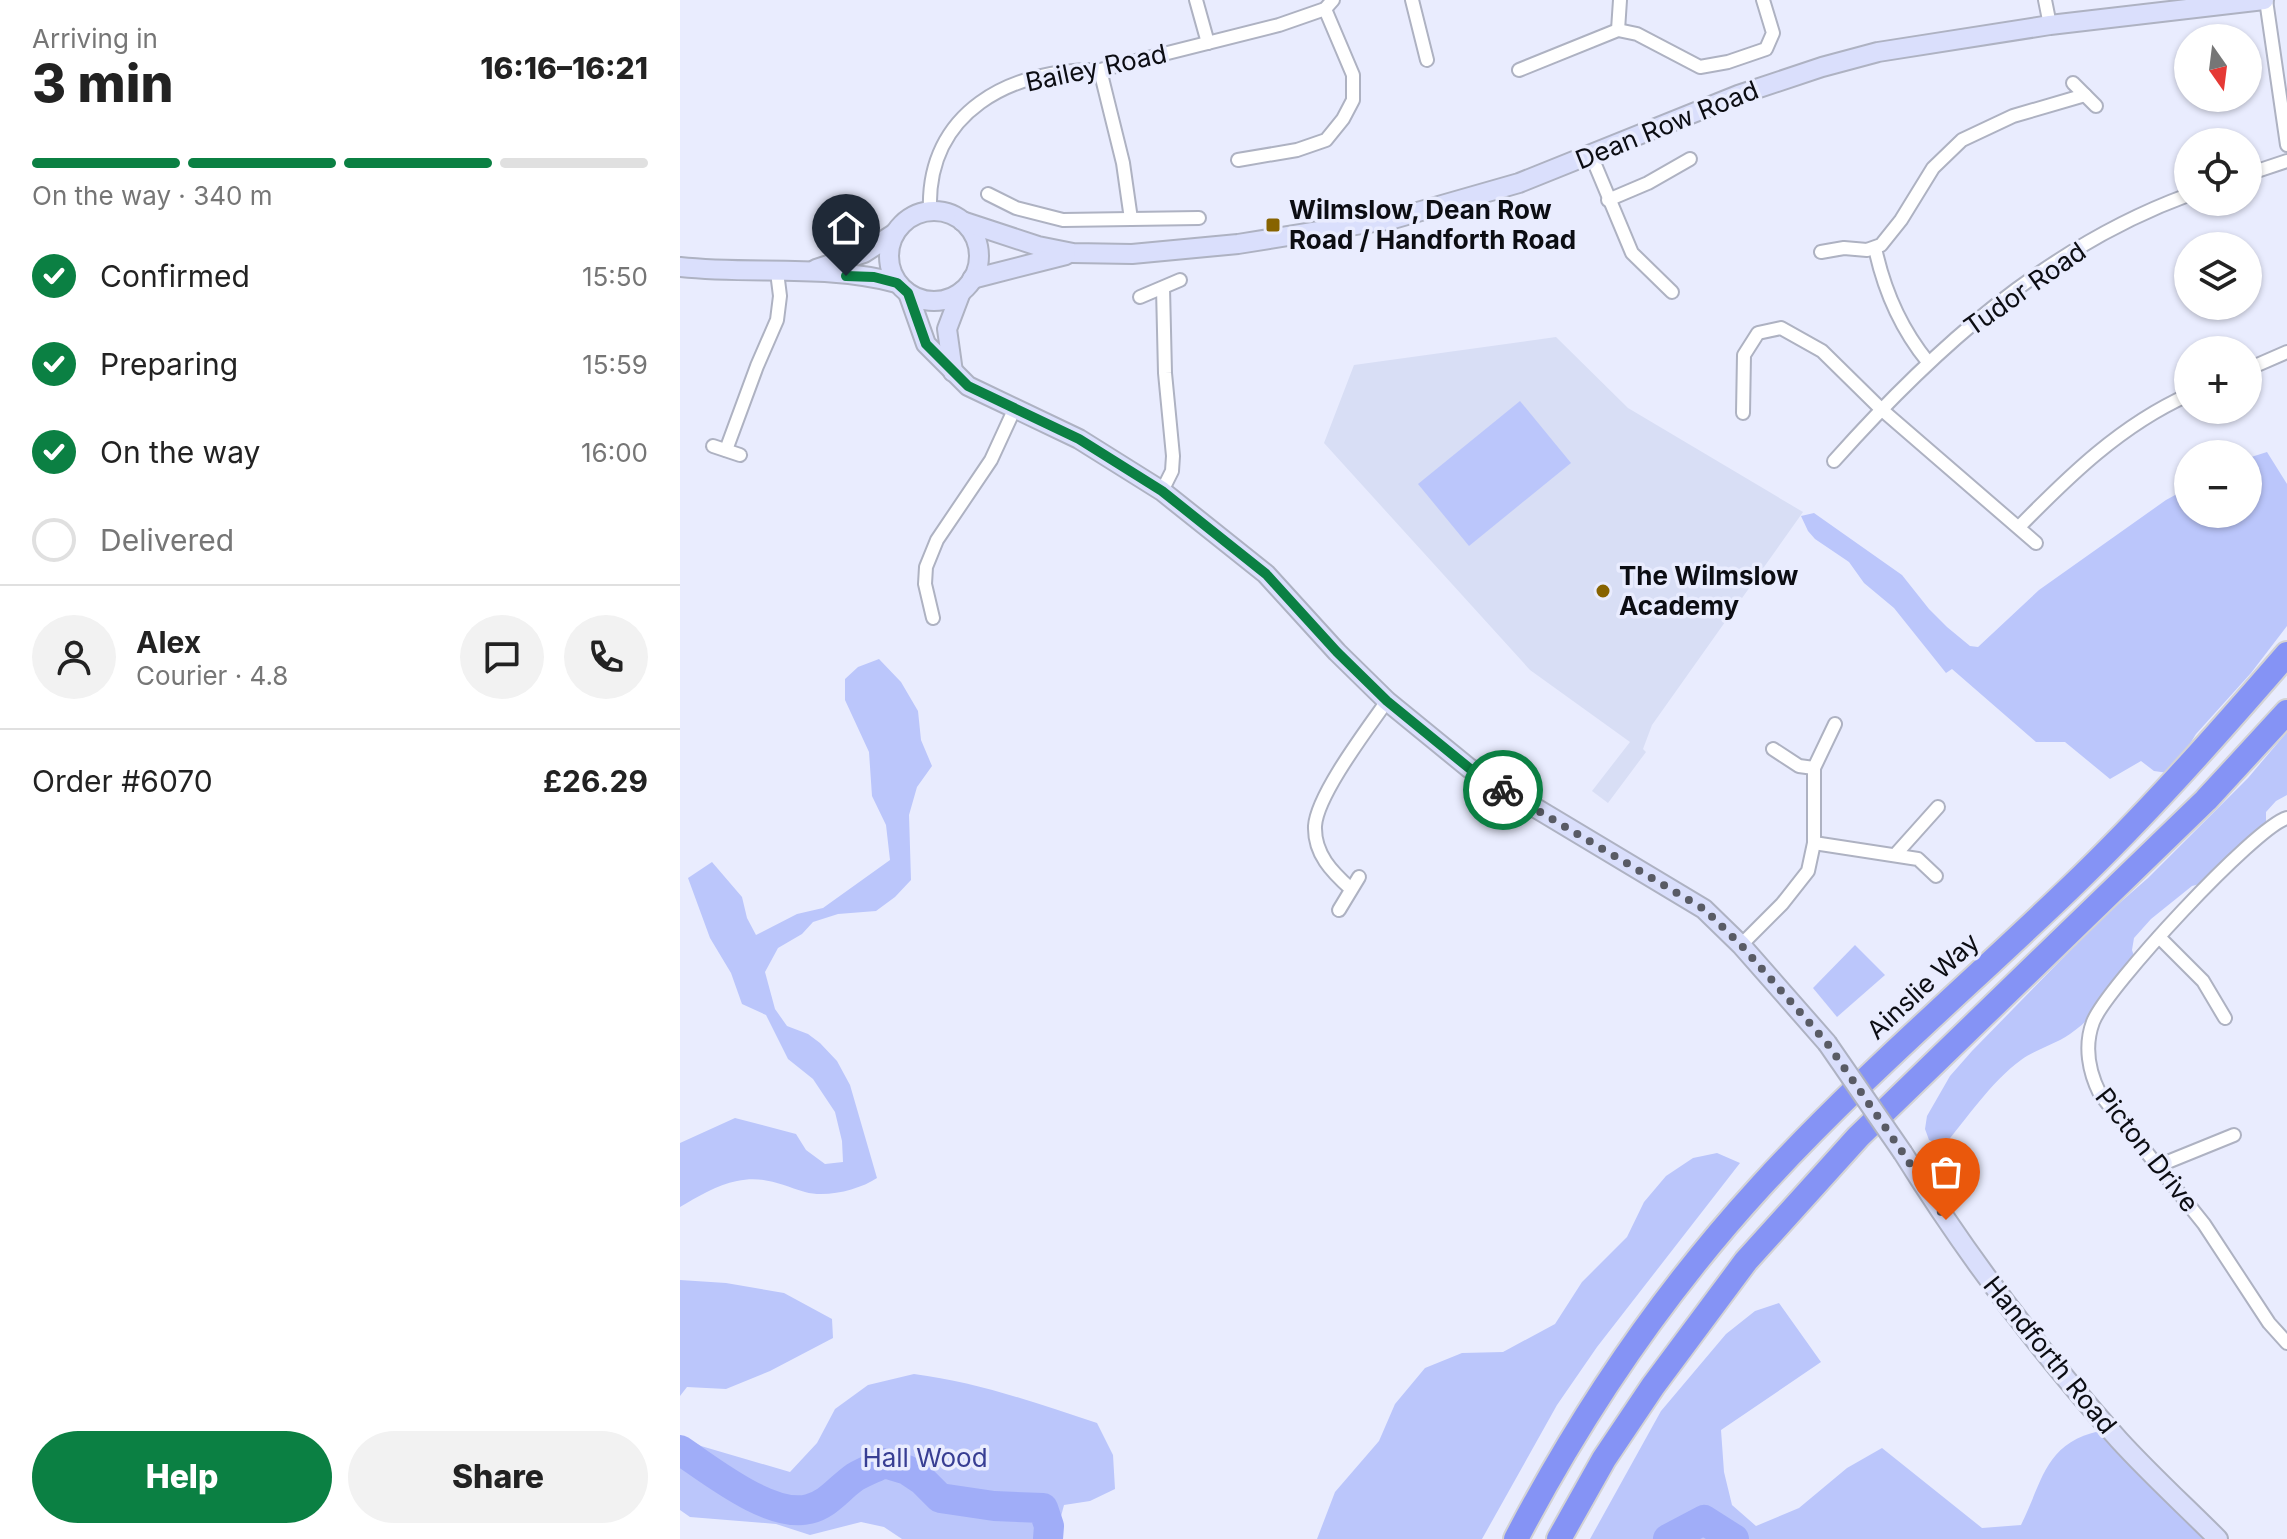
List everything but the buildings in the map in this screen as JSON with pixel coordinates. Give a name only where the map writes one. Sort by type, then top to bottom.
[{"type":"highway","name":"Ainslie Way","points":[[1516,1539],[1571,1441],[1621,1364],[1668,1299],[1759,1188],[1886,1060],[2071,887],[2180,776],[2287,654]]},
{"type":"highway","points":[[1559,1539],[1604,1459],[1645,1398],[1698,1322],[1746,1261],[1858,1137],[2206,800],[2287,712]]},
{"type":"main road","name":"Dean Row Road","points":[[962,221],[1038,246],[1073,253],[1132,254],[1238,244],[1393,219],[1519,183],[1738,95],[1878,52],[2050,25],[2265,0]]},
{"type":"main road","points":[[813,270],[864,253],[895,233],[915,215],[930,211],[952,214],[962,221],[970,229],[979,251],[979,262],[947,329],[953,372]]},
{"type":"main road","points":[[895,233],[889,259],[902,288]]},
{"type":"main road","name":"Dean Row Road","points":[[966,286],[1073,253]]},
{"type":"main road","points":[[680,267],[777,272],[813,270],[874,277],[932,301],[951,298],[966,286]]},
{"type":"main road","name":"Handforth Road","points":[[902,288],[926,344],[968,386],[1079,439],[1162,491],[1266,574],[1337,652],[1387,701],[1469,768],[1704,909],[1741,945],[1827,1043],[1961,1244],[2072,1384],[2119,1440],[2218,1539]]},
{"type":"street","points":[[1196,0],[1208,43]]},
{"type":"street","points":[[1412,0],[1427,60]]},
{"type":"street","points":[[1618,30],[1620,0]]},
{"type":"street","points":[[1519,70],[1618,30],[1637,34],[1700,67],[1728,62],[1766,49],[1773,33],[1763,0]]},
{"type":"street","points":[[2045,0],[2050,25]]},
{"type":"street","points":[[2265,0],[2287,145]]},
{"type":"street","points":[[1238,160],[1297,150],[1326,140],[1343,119],[1353,100],[1353,75],[1329,4]]},
{"type":"street","name":"Bailey Road","points":[[930,211],[931,177],[937,153],[968,110],[1001,91],[1047,73],[1069,69],[1100,70],[1279,25],[1329,4]]},
{"type":"street","points":[[1100,70],[1123,163],[1131,219]]},
{"type":"street","points":[[2073,83],[2096,106]]},
{"type":"street","points":[[1821,252],[1875,248],[1888,238],[1933,168],[1962,140],[2013,116],[2085,95]]},
{"type":"street","points":[[1591,155],[1632,253],[1672,292]]},
{"type":"street","points":[[1608,200],[1648,183],[1690,159]]},
{"type":"street","points":[[2262,169],[2287,161]]},
{"type":"street","points":[[988,194],[1016,208],[1063,220],[1199,218]]},
{"type":"street","name":"Tudor Road","points":[[1834,461],[1928,362],[1993,305],[2056,262],[2174,202]]},
{"type":"street","points":[[1875,248],[1890,299],[1910,339],[1928,362]]},
{"type":"street","points":[[726,450],[777,320],[780,296],[777,272]]},
{"type":"street","points":[[1140,297],[1180,280]]},
{"type":"street","points":[[1162,491],[1172,471],[1173,456],[1165,373],[1163,288]]},
{"type":"street","points":[[1743,413],[1744,355],[1758,333],[1781,328],[1822,351],[1881,409],[2036,543]]},
{"type":"street","points":[[2262,363],[2287,352]]},
{"type":"street","points":[[2019,527],[2074,471],[2119,435],[2174,403]]},
{"type":"street","points":[[933,618],[925,584],[926,567],[937,540],[991,460],[1014,410]]},
{"type":"street","points":[[713,446],[740,455]]},
{"type":"street","points":[[1351,889],[1329,869],[1319,850],[1315,826],[1321,805],[1358,742],[1387,701]]},
{"type":"street","points":[[1741,945],[1798,886],[1808,871],[1814,843],[1814,768],[1835,724]]},
{"type":"street","points":[[1773,749],[1799,766],[1814,768]]},
{"type":"street","points":[[1895,855],[1938,807]]},
{"type":"street","name":"Picton Drive","points":[[2287,818],[2266,829],[2120,980],[2094,1020],[2088,1046],[2093,1078],[2100,1094],[2160,1165],[2222,1249],[2269,1323],[2287,1343]]},
{"type":"street","points":[[1814,843],[1918,859],[1936,876]]},
{"type":"street","points":[[1339,910],[1359,877]]},
{"type":"street","points":[[2159,937],[2203,981],[2225,1018]]},
{"type":"street","points":[[2160,1165],[2234,1135]]},
{"type":"shaded area","name":"The Wilmslow Academy","points":[[1556,337],[1628,408],[1803,512],[1652,725],[1643,749],[1646,752],[1608,803],[1592,791],[1630,742],[1530,670],[1324,443],[1354,365]]},
{"type":"green space","points":[[1520,401],[1571,463],[1469,546],[1418,484]]},
{"type":"green space","points":[[2267,452],[2287,484],[2287,626],[2251,673],[2196,734],[2175,768],[2168,773],[2154,771],[2141,761],[2110,779],[2065,742],[2036,742],[1952,669],[1946,673],[1894,608],[1864,583],[1849,562],[1815,539],[1801,516],[1814,513],[1902,575],[1947,627],[1970,646],[1978,647],[2039,590],[2174,496],[2174,528],[2262,528],[2262,454]]},
{"type":"green space","points":[[879,659],[901,682],[918,711],[921,740],[932,766],[917,787],[909,815],[911,880],[876,911],[838,914],[813,922],[802,934],[778,948],[765,972],[775,1009],[787,1026],[808,1034],[837,1061],[850,1085],[877,1178],[852,1189],[823,1194],[764,1180],[746,1179],[715,1188],[680,1207],[680,1143],[735,1118],[796,1134],[806,1150],[825,1164],[843,1162],[835,1112],[813,1079],[788,1059],[766,1015],[742,1004],[731,973],[710,938],[688,878],[712,862],[742,897],[747,918],[756,935],[797,914],[823,908],[890,860],[886,825],[872,796],[869,752],[845,700],[845,679],[858,667]]},
{"type":"green space","points":[[2287,732],[2287,795],[2266,812],[2266,829],[2215,880],[2192,886],[2151,919],[2134,938],[2132,950],[2136,962],[2089,1018],[2070,1034],[2027,1056],[2010,1069],[1943,1147],[1929,1140],[1925,1129],[1927,1116],[1950,1076],[2099,921],[2148,878],[2248,778]]},
{"type":"green space","points":[[1855,945],[1885,975],[1837,1017],[1813,988]]},
{"type":"green space","points":[[1717,1153],[1740,1163],[1597,1347],[1557,1405],[1482,1539],[1317,1539],[1335,1492],[1379,1441],[1395,1404],[1425,1368],[1462,1353],[1503,1352],[1555,1324],[1582,1282],[1627,1237],[1644,1202],[1666,1176],[1693,1158]]},
{"type":"green space","points":[[680,1280],[726,1283],[784,1293],[832,1319],[833,1338],[770,1371],[726,1389],[687,1387],[680,1396]]},
{"type":"green space","points":[[1779,1303],[1821,1362],[1721,1430],[1724,1472],[1732,1505],[1756,1526],[1799,1508],[1847,1468],[1882,1448],[1982,1528],[2021,1525],[2043,1476],[2059,1451],[2088,1434],[2109,1429],[2218,1539],[1590,1539],[1661,1411],[1726,1334],[1755,1311]]},
{"type":"green space","name":"Hall Wood","points":[[914,1374],[984,1388],[1097,1423],[1113,1455],[1115,1489],[1090,1501],[1064,1505],[1055,1539],[902,1539],[884,1527],[861,1522],[810,1535],[776,1524],[690,1517],[680,1510],[680,1435],[701,1446],[790,1472],[817,1443],[835,1409],[868,1385]]},
{"type":"waterway","points":[[680,1450],[759,1500],[794,1510],[809,1509],[822,1503],[855,1477],[884,1463],[907,1470],[940,1498],[994,1506],[1043,1508],[1049,1526],[1048,1539]]},
{"type":"waterway","points":[[1668,1539],[1704,1520],[1734,1539]]},
{"type":"way so far","points":[[1503,790],[1704,909],[1793,1001],[1827,1043],[1946,1220]]},
{"type":"place","name":"Wilmslow, Dean Row Road / Handforth Road","points":[[1273,225]]},
{"type":"place","name":"The Wilmslow Academy","points":[[1603,591]]},
{"type":"route","points":[[846,276],[874,277],[897,283],[908,293],[926,344],[968,386],[1079,439],[1162,491],[1266,574],[1337,652],[1387,701],[1469,768],[1503,790]]}]
